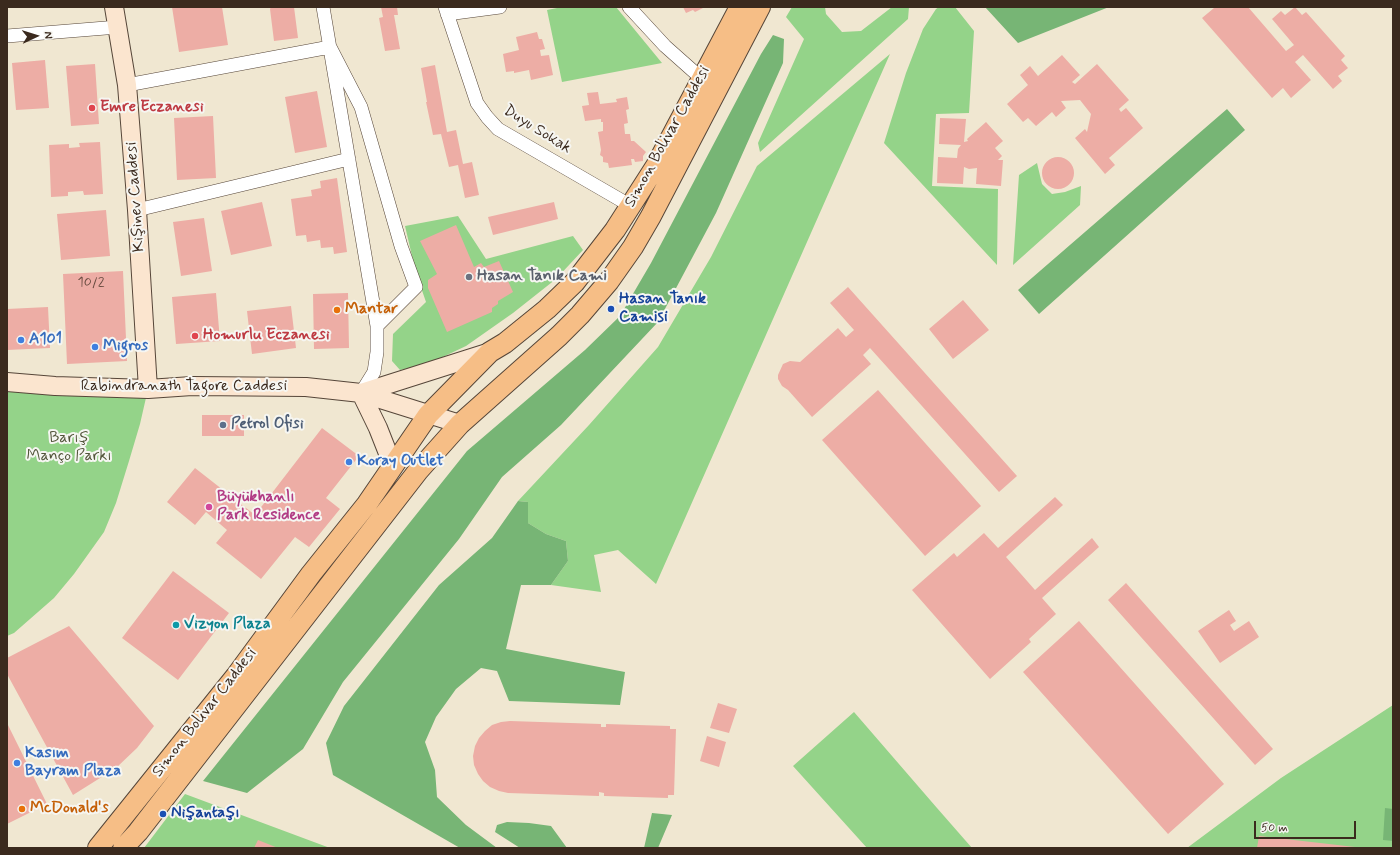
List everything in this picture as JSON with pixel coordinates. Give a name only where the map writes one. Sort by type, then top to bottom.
[{"type":"main road","name":"Kişinev Caddesi","points":[[114,7],[127,85],[138,210],[148,388]]},
{"type":"main road","name":"Simon Bolivar Caddesi","points":[[98,848],[236,676],[311,574],[367,504],[428,415],[490,352],[526,326],[570,286],[611,236],[656,166],[701,78],[740,7]]},
{"type":"main road","name":"Simon Bolivar Caddesi","points":[[123,848],[418,471],[460,424],[559,336],[580,315],[609,281],[633,247],[651,216],[760,7]]},
{"type":"main road","name":"Rabindranath Tagore Caddesi","points":[[361,392],[490,352]]},
{"type":"main road","name":"Rabindranath Tagore Caddesi","points":[[7,382],[55,386],[148,388],[200,386],[306,387],[361,392],[428,415],[460,424]]},
{"type":"main road","points":[[361,392],[394,466]]},
{"type":"street","points":[[323,7],[377,326],[377,352],[374,372],[361,392]]},
{"type":"street","points":[[446,11],[500,7]]},
{"type":"street","points":[[629,7],[665,46],[701,78]]},
{"type":"street","name":"Duyu Sokak","points":[[446,11],[478,103],[487,118],[498,129],[631,206]]},
{"type":"street","points":[[7,36],[118,27]]},
{"type":"street","points":[[127,85],[330,47]]},
{"type":"street","points":[[330,47],[361,106],[398,235],[416,287],[377,326]]},
{"type":"street","points":[[138,210],[349,159]]},
{"type":"green space","points":[[562,7],[616,7],[662,63],[562,82],[547,10]]},
{"type":"green space","points":[[792,7],[825,7],[826,14],[842,32],[861,31],[892,7],[909,7],[908,19],[760,152],[758,143],[804,39],[786,17]]},
{"type":"green space","points":[[939,7],[955,7],[974,31],[969,113],[936,114],[932,186],[998,189],[997,265],[884,143],[906,73],[923,29],[936,9]]},
{"type":"green space","points":[[985,7],[1109,7],[1018,43]]},
{"type":"green space","points":[[773,35],[784,39],[783,63],[716,213],[658,322],[561,425],[502,477],[459,539],[343,682],[303,749],[247,793],[203,781],[467,451],[585,350],[620,316],[651,263],[761,54]]},
{"type":"green space","points":[[890,54],[656,584],[618,550],[594,555],[601,592],[551,585],[568,561],[566,541],[546,534],[528,523],[528,502],[518,501],[589,425],[658,347],[711,257],[757,166]]},
{"type":"green space","points":[[1227,109],[1245,130],[1039,314],[1018,290]]},
{"type":"green space","points":[[1037,163],[1042,184],[1052,194],[1065,192],[1081,186],[1080,205],[1013,265],[1019,175]]},
{"type":"green space","points":[[458,216],[486,259],[573,236],[583,250],[556,279],[513,313],[466,346],[428,364],[400,370],[392,361],[393,334],[426,302],[416,273],[405,226]]},
{"type":"green space","name":"Barış Manço Parkı","points":[[7,382],[148,389],[129,461],[116,503],[104,532],[74,574],[54,598],[14,633],[7,636]]},
{"type":"green space","points":[[518,501],[528,502],[528,523],[546,534],[566,541],[568,561],[551,585],[521,585],[506,649],[625,672],[620,705],[509,701],[497,671],[481,668],[456,689],[436,717],[425,742],[435,770],[437,797],[466,825],[497,848],[460,848],[333,775],[326,743],[344,706],[439,585],[492,538]]},
{"type":"green space","points":[[1393,705],[1393,848],[1187,848],[1281,778]]},
{"type":"green space","points":[[854,712],[972,848],[867,848],[793,766]]},
{"type":"green space","points":[[185,794],[330,848],[144,848]]},
{"type":"green space","points":[[1385,808],[1393,809],[1393,841],[1383,840]]},
{"type":"green space","points":[[652,813],[672,815],[658,848],[644,848]]},
{"type":"green space","points":[[507,822],[551,826],[567,848],[520,848],[495,832],[497,825]]},
{"type":"building","points":[[172,7],[222,7],[228,45],[179,52]]},
{"type":"building","points":[[271,7],[294,7],[298,38],[274,41]]},
{"type":"building","points":[[381,7],[397,7],[398,15],[394,15],[400,49],[385,51],[379,18],[383,17]]},
{"type":"building","points":[[683,7],[705,7],[695,12],[693,10],[686,13]]},
{"type":"building","points":[[1213,7],[1248,7],[1286,51],[1294,45],[1272,19],[1281,11],[1285,15],[1295,7],[1302,15],[1306,12],[1345,56],[1341,60],[1348,68],[1338,76],[1342,81],[1333,89],[1303,55],[1295,62],[1311,80],[1291,98],[1283,88],[1272,98],[1202,18],[1214,8]]},
{"type":"building","points":[[537,32],[539,39],[542,39],[545,49],[540,50],[541,56],[549,55],[553,75],[531,80],[529,70],[514,73],[514,71],[506,72],[503,54],[519,50],[516,37]]},
{"type":"building","points":[[1062,55],[1080,75],[1072,82],[1075,84],[1097,64],[1129,100],[1119,109],[1121,112],[1126,108],[1143,128],[1109,158],[1115,165],[1105,174],[1075,138],[1085,129],[1087,132],[1091,114],[1080,100],[1061,101],[1066,108],[1056,117],[1052,112],[1036,126],[1028,118],[1023,122],[1007,104],[1028,85],[1020,75],[1030,66],[1038,76]]},
{"type":"building","points":[[45,60],[49,108],[16,110],[12,63]]},
{"type":"building","points":[[95,64],[99,124],[71,126],[66,66]]},
{"type":"building","points":[[435,65],[447,132],[456,130],[463,164],[472,162],[479,195],[465,198],[458,165],[449,167],[441,134],[433,135],[421,68]]},
{"type":"building","points":[[317,91],[327,147],[295,153],[285,97]]},
{"type":"building","points":[[598,92],[600,104],[617,102],[616,99],[627,97],[629,109],[626,110],[628,123],[624,124],[625,134],[630,134],[631,141],[634,141],[646,152],[643,156],[643,161],[635,162],[634,159],[631,159],[632,165],[609,168],[608,163],[603,162],[603,157],[600,155],[601,150],[598,132],[603,131],[603,122],[601,122],[601,119],[585,121],[582,106],[589,105],[587,93]]},
{"type":"building","points":[[213,116],[216,178],[177,180],[174,118]]},
{"type":"building","points":[[940,118],[966,119],[964,142],[968,141],[967,139],[986,122],[1003,141],[995,148],[1002,156],[998,160],[1003,160],[1001,186],[976,184],[977,168],[969,169],[964,167],[963,184],[937,183],[938,157],[957,158],[958,149],[961,145],[939,144]]},
{"type":"building","points":[[100,142],[103,194],[84,195],[83,191],[68,192],[68,196],[51,197],[49,145],[69,144],[69,148],[80,147],[79,143]]},
{"type":"building","points":[[1055,157],[1061,157],[1071,164],[1074,173],[1073,179],[1067,186],[1061,189],[1055,189],[1045,182],[1042,176],[1042,170],[1049,160]]},
{"type":"building","points":[[337,178],[347,252],[334,254],[333,247],[321,248],[320,240],[307,242],[306,235],[296,236],[291,199],[312,196],[311,190],[321,188],[320,181]]},
{"type":"building","points":[[262,202],[272,246],[231,255],[221,211]]},
{"type":"building","points":[[554,202],[558,219],[493,235],[488,217]]},
{"type":"building","points":[[106,210],[110,256],[61,260],[57,214]]},
{"type":"building","points":[[204,218],[212,271],[181,276],[173,222]]},
{"type":"building","name":"Hasan Tanık Cami","points":[[456,225],[474,267],[481,263],[484,267],[499,261],[513,292],[498,301],[498,304],[492,308],[492,312],[447,332],[428,288],[428,280],[437,274],[420,241]]},
{"type":"building","points":[[123,271],[127,361],[67,364],[63,274]]},
{"type":"building","points":[[848,287],[1017,476],[999,492],[870,348],[863,355],[871,364],[812,417],[788,390],[782,386],[778,379],[778,375],[783,364],[790,361],[800,362],[838,328],[846,337],[854,330],[830,303]]},
{"type":"building","points":[[216,293],[220,341],[176,344],[172,297]]},
{"type":"building","points":[[348,293],[349,348],[314,349],[313,294]]},
{"type":"building","points":[[963,300],[989,330],[953,359],[929,329]]},
{"type":"building","points":[[291,306],[296,348],[252,354],[247,311]]},
{"type":"building","points":[[48,307],[50,348],[7,350],[7,309]]},
{"type":"building","points":[[878,390],[981,506],[925,556],[822,440]]},
{"type":"building","points":[[202,415],[244,415],[244,436],[202,436]]},
{"type":"building","name":"Büyükhanlı Park Residence","points":[[322,428],[359,456],[326,498],[340,509],[309,547],[295,537],[261,579],[216,543],[227,530],[206,512],[195,525],[167,502],[195,468],[255,515]]},
{"type":"building","points":[[1055,497],[1063,505],[1006,557],[1035,590],[1092,538],[1099,547],[1042,598],[1056,614],[1029,639],[1031,642],[990,679],[912,590],[954,553],[957,557],[984,533],[998,548]]},
{"type":"building","name":"Vizyon Plaza","points":[[173,571],[229,613],[178,680],[122,638]]},
{"type":"building","points":[[1126,583],[1273,749],[1255,765],[1108,600]]},
{"type":"building","points":[[1229,610],[1236,621],[1230,625],[1234,631],[1249,621],[1259,637],[1220,663],[1198,631]]},
{"type":"building","points":[[1079,621],[1224,784],[1168,834],[1023,672]]},
{"type":"building","points":[[69,626],[154,726],[137,748],[116,768],[73,795],[7,674],[7,658]]},
{"type":"building","points":[[718,703],[737,709],[729,733],[710,728]]},
{"type":"building","points":[[510,721],[601,724],[601,727],[606,727],[606,724],[670,726],[670,729],[676,729],[674,795],[668,795],[668,798],[604,796],[604,793],[599,792],[599,796],[508,793],[490,787],[483,781],[474,765],[473,756],[475,746],[479,738],[492,725]]},
{"type":"building","name":"Kasım Bayram Plaza","points":[[7,723],[47,804],[7,824]]},
{"type":"building","points":[[707,736],[726,742],[719,767],[700,761]]},
{"type":"building","points":[[1259,836],[1355,847],[1355,848],[1257,848]]},
{"type":"building","points":[[258,840],[278,848],[254,848]]},
{"type":"place","name":"Emre Eczanesi","points":[[92,108]]},
{"type":"place","name":"Hasan Tanık Cami","points":[[469,277]]},
{"type":"place","name":"Hasan Tanık Camisi","points":[[611,309]]},
{"type":"place","name":"Mantar","points":[[337,310]]},
{"type":"place","name":"Homurlu Eczanesi","points":[[195,336]]},
{"type":"place","name":"A101","points":[[21,340]]},
{"type":"place","name":"Migros","points":[[95,347]]},
{"type":"place","name":"Petrol Ofisi","points":[[223,425]]},
{"type":"place","name":"Koray Outlet","points":[[349,462]]},
{"type":"place","name":"Büyükhanlı Park Residence","points":[[209,507]]},
{"type":"place","name":"Vizyon Plaza","points":[[176,625]]},
{"type":"place","name":"Kasım Bayram Plaza","points":[[17,763]]},
{"type":"place","name":"McDonald's","points":[[22,809]]},
{"type":"place","name":"Nişantaşı","points":[[163,814]]}]
